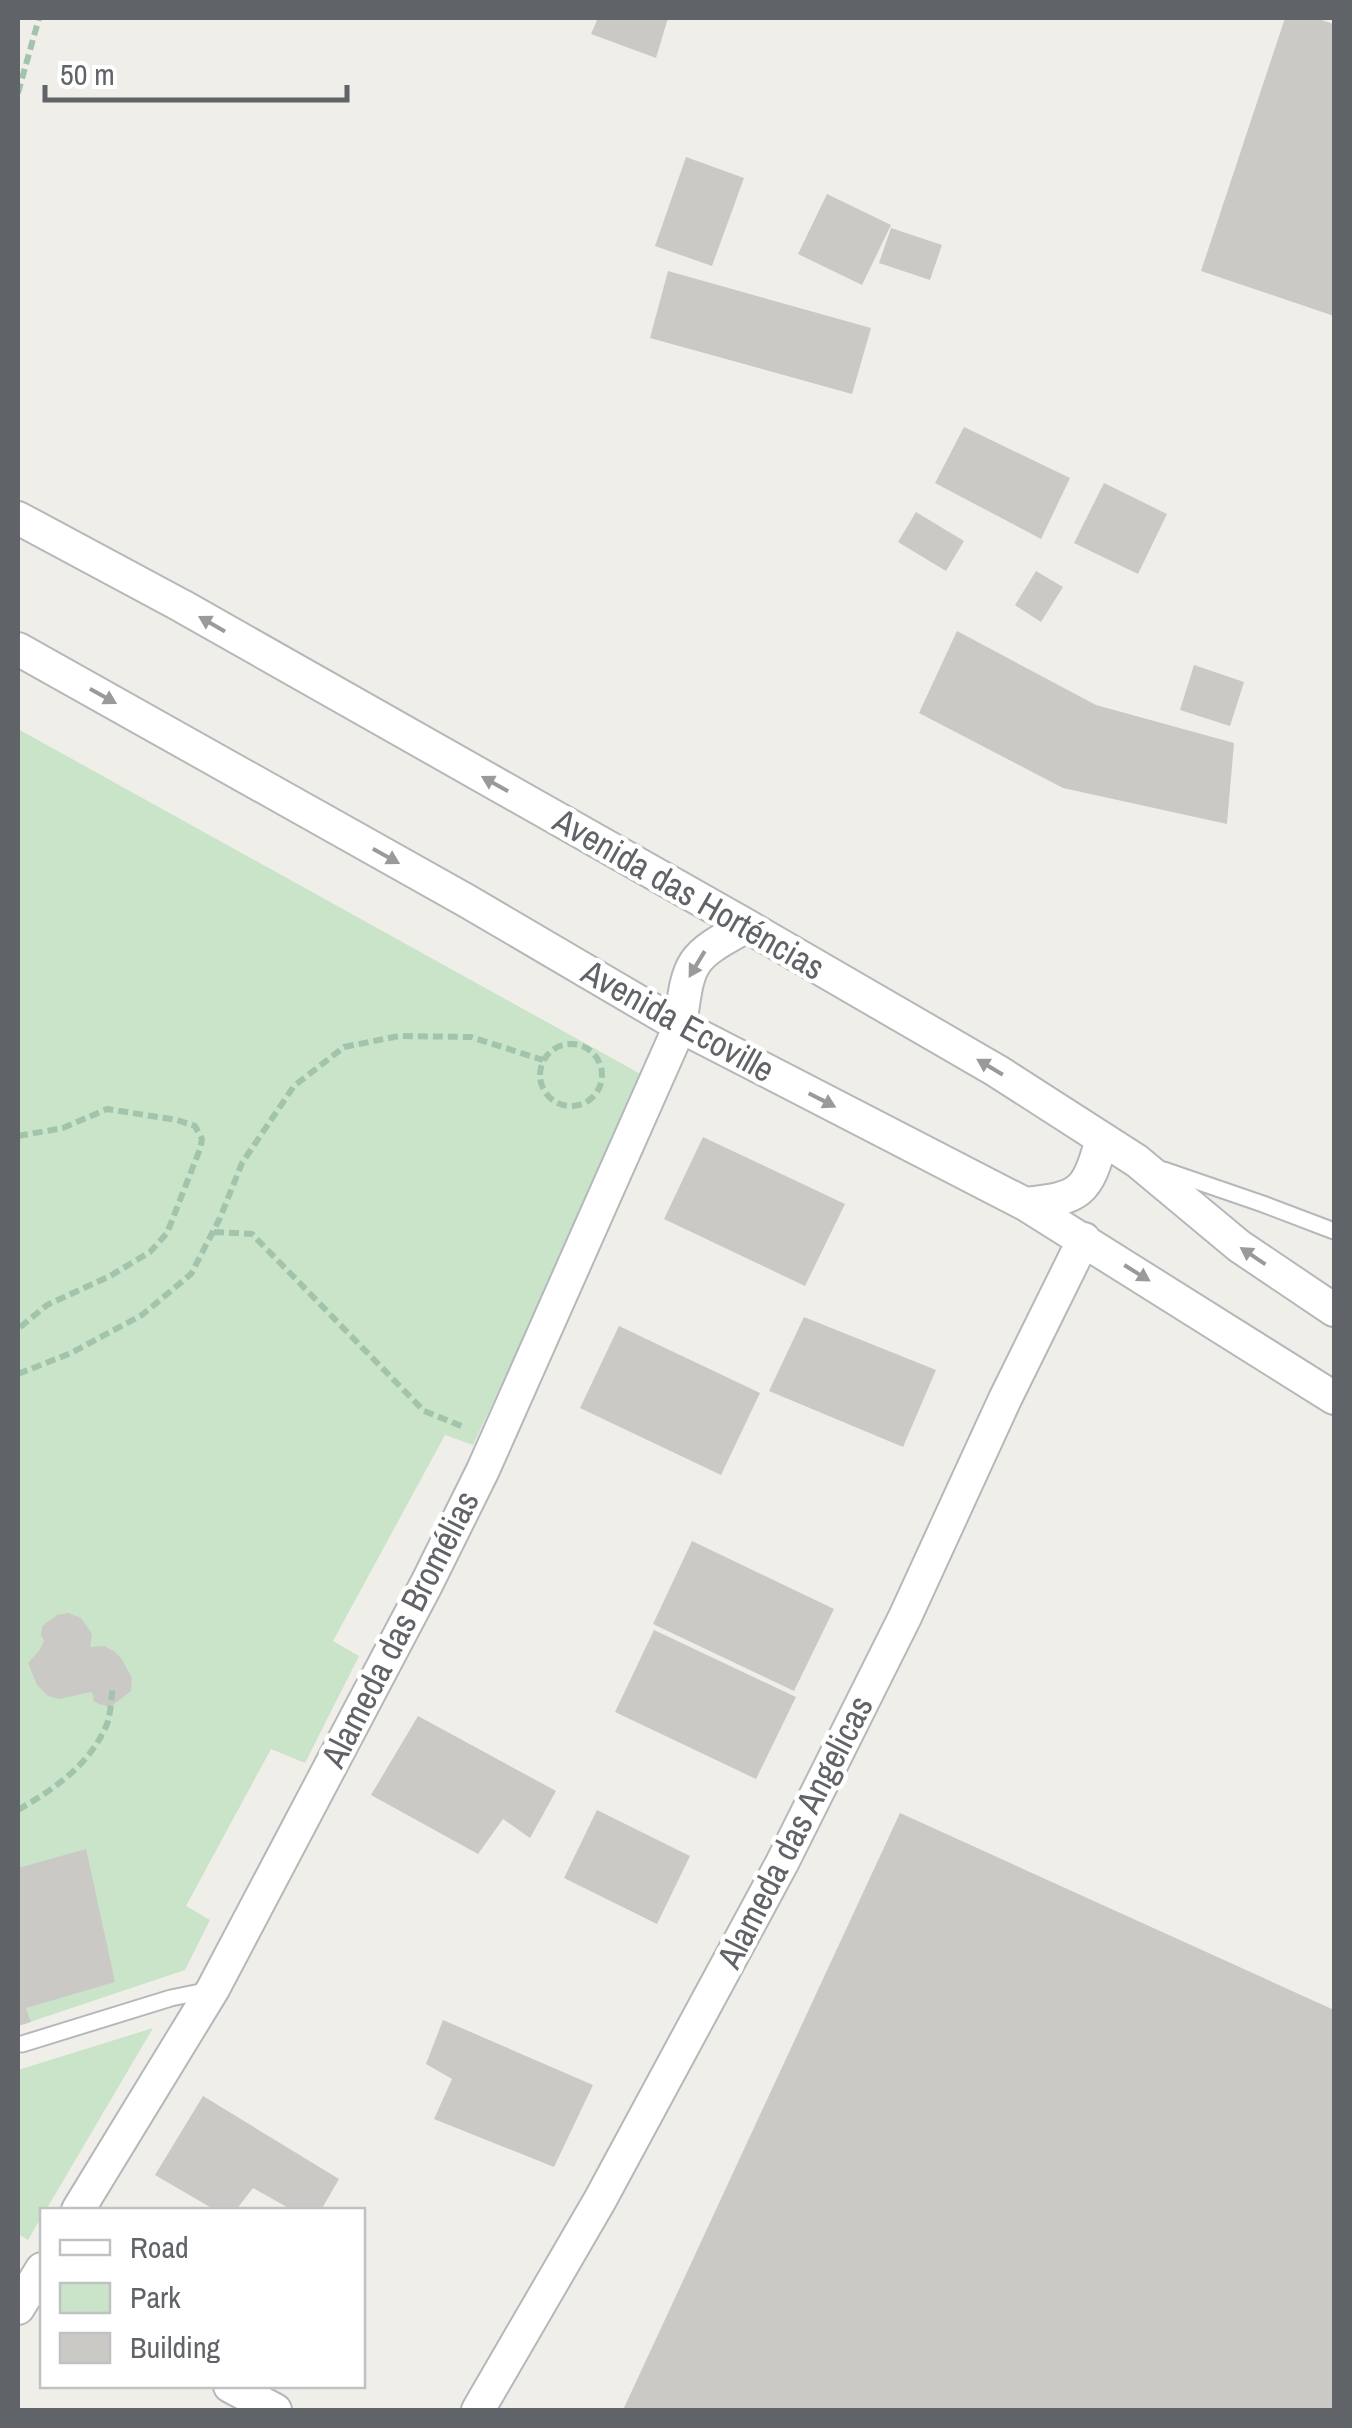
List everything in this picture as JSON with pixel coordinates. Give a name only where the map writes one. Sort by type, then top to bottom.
[{"type":"street","name":"Avenida das Horténcias","points":[[18,518],[182,606],[997,1071],[1137,1161],[1238,1246],[1334,1310]]},
{"type":"street","name":"Avenida Ecoville","points":[[18,649],[467,901],[680,1026],[1025,1204],[1334,1398]]},
{"type":"street","name":"Alameda das Bromélias","points":[[79,2208],[213,1989],[428,1583],[496,1440],[680,1026],[692,964],[708,947],[747,926]]},
{"type":"street","points":[[1025,1204],[1057,1201],[1082,1189],[1092,1175],[1102,1140]]},
{"type":"street","name":"Alameda das Angelicas","points":[[478,2410],[600,2200],[782,1862],[905,1617],[1004,1399],[1084,1239]]},
{"type":"street","points":[[18,2308],[35,2274]]},
{"type":"street","points":[[234,2388],[275,2410]]},
{"type":"lane","points":[[1137,1161],[1334,1232]]},
{"type":"lane","points":[[22,2044],[213,1989]]},
{"type":"path","points":[[18,94],[39,18]]},
{"type":"path","points":[[18,1374],[71,1354],[142,1315],[191,1274],[214,1232],[242,1163],[294,1086],[344,1048],[399,1036],[471,1037],[543,1060]]},
{"type":"path","points":[[574,1043],[590,1050],[600,1064],[602,1082],[594,1098],[578,1106],[559,1104],[545,1094],[539,1077],[543,1060],[556,1047],[574,1043]]},
{"type":"path","points":[[18,1136],[63,1128],[107,1109],[178,1120],[195,1126],[202,1139],[167,1233],[150,1252],[110,1276],[47,1305],[18,1329]]},
{"type":"path","points":[[214,1232],[252,1234],[424,1411],[496,1440]]},
{"type":"path","points":[[18,1810],[56,1788],[90,1754],[108,1722],[113,1686]]},
{"type":"green space","points":[[18,729],[646,1077],[473,1445],[445,1435],[333,1641],[359,1656],[305,1763],[271,1749],[186,1906],[210,1920],[185,1970],[18,2026]]},
{"type":"green space","points":[[153,2028],[47,2208],[40,2208],[40,2219],[28,2240],[18,2234],[18,2070]]},
{"type":"building","points":[[598,18],[668,18],[656,58],[591,34]]},
{"type":"building","points":[[1285,18],[1315,18],[1334,24],[1334,316],[1201,271]]},
{"type":"building","points":[[686,157],[744,178],[712,266],[655,246]]},
{"type":"building","points":[[827,194],[891,225],[862,285],[798,254]]},
{"type":"building","points":[[891,228],[942,245],[930,280],[879,263]]},
{"type":"building","points":[[668,271],[871,328],[852,394],[650,338]]},
{"type":"building","points":[[964,427],[1070,478],[1041,539],[935,483]]},
{"type":"building","points":[[1104,483],[1167,514],[1138,574],[1074,543]]},
{"type":"building","points":[[916,512],[964,541],[946,571],[898,542]]},
{"type":"building","points":[[1036,571],[1063,587],[1041,622],[1015,605]]},
{"type":"building","points":[[957,631],[1096,705],[1234,743],[1227,824],[1063,788],[919,713]]},
{"type":"building","points":[[1194,665],[1244,682],[1230,726],[1180,710]]},
{"type":"building","points":[[703,1137],[845,1204],[805,1286],[664,1219]]},
{"type":"building","points":[[804,1317],[936,1370],[903,1447],[769,1391]]},
{"type":"building","points":[[619,1326],[760,1393],[721,1475],[580,1408]]},
{"type":"building","points":[[692,1541],[834,1609],[794,1691],[653,1624]]},
{"type":"building","points":[[68,1613],[81,1618],[92,1634],[90,1647],[104,1646],[114,1651],[132,1678],[131,1691],[110,1707],[93,1701],[91,1692],[59,1699],[48,1696],[37,1685],[28,1663],[44,1641],[42,1626],[57,1615]]},
{"type":"building","points":[[654,1630],[796,1697],[756,1779],[615,1712]]},
{"type":"building","points":[[418,1716],[556,1791],[530,1838],[503,1819],[478,1854],[371,1795]]},
{"type":"building","points":[[597,1810],[690,1856],[657,1924],[564,1878]]},
{"type":"building","points":[[900,1813],[1334,2010],[1334,2410],[623,2410]]},
{"type":"building","points":[[86,1849],[115,1982],[26,2008],[31,2022],[18,2026],[18,1868]]},
{"type":"building","points":[[443,2020],[593,2085],[554,2167],[434,2119],[452,2079],[426,2064]]},
{"type":"building","points":[[203,2096],[339,2179],[322,2208],[288,2208],[253,2188],[238,2208],[212,2208],[155,2175]]}]
